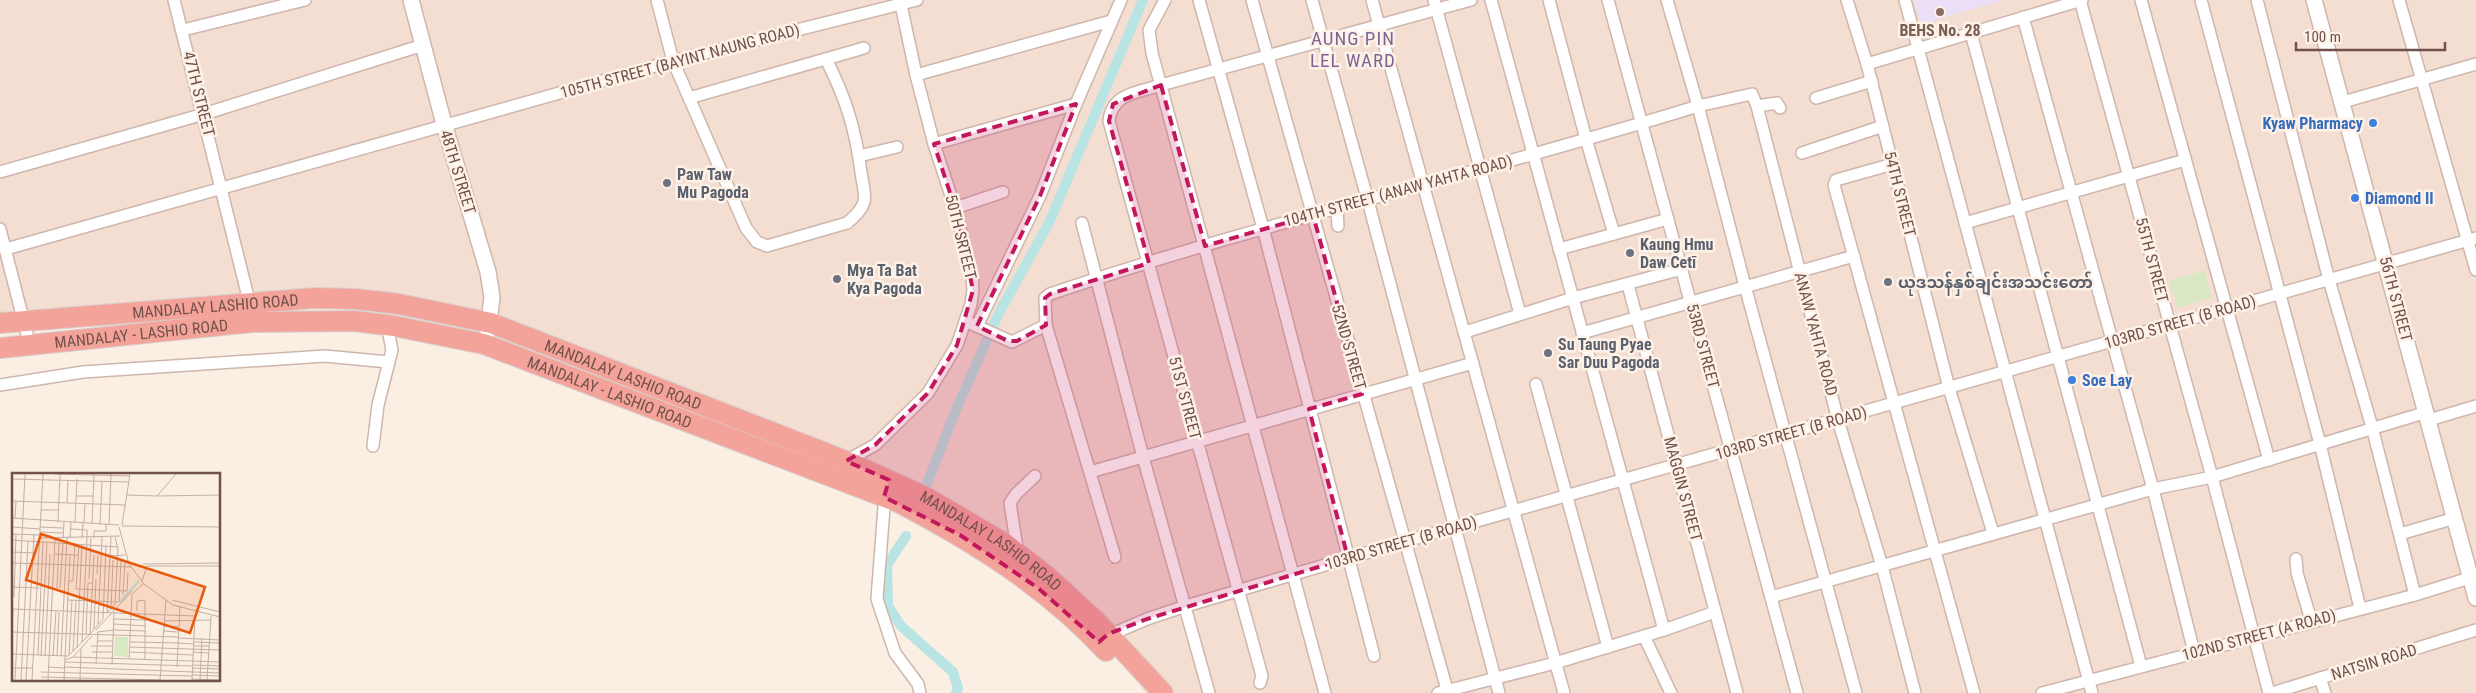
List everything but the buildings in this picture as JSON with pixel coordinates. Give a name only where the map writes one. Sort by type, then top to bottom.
[{"type":"highway","name":"MANDALAY LASHIO ROAD","points":[[0,323],[94,315],[251,312],[299,299],[356,299],[419,308],[491,323],[846,460],[887,489],[924,496],[1004,543],[1048,578],[1103,638],[1163,693]]},
{"type":"highway","points":[[299,299],[300,322]]},
{"type":"highway","points":[[412,329],[419,308]]},
{"type":"highway","name":"MANDALAY - LASHIO ROAD","points":[[0,348],[98,338],[251,312],[300,322],[354,321],[387,325],[484,344],[887,489],[1013,570],[1103,638],[1145,693]]},
{"type":"highway","points":[[94,315],[98,338]]},
{"type":"street","name":"47TH STREET","points":[[174,0],[204,114],[251,312]]},
{"type":"street","points":[[183,30],[305,0]]},
{"type":"street","name":"48TH STREET","points":[[411,0],[444,124],[488,272],[492,297],[491,323],[484,344]]},
{"type":"street","points":[[657,0],[673,61],[746,228],[757,242],[767,246],[847,223],[857,214],[864,202],[859,156],[844,95],[826,59]]},
{"type":"street","name":"105TH STREET (BAYINT NAUNG ROAD)","points":[[6,249],[673,61],[901,2],[917,0]]},
{"type":"street","points":[[977,326],[1040,196],[1076,104],[1121,0]]},
{"type":"street","points":[[1165,0],[1149,30],[1152,53],[1325,693]]},
{"type":"street","points":[[1199,0],[1263,228],[1374,656]]},
{"type":"street","name":"52ND STREET","points":[[1252,0],[1444,692]]},
{"type":"street","points":[[1312,0],[1368,200],[1499,693]]},
{"type":"street","points":[[1372,0],[1564,693]]},
{"type":"street","points":[[1161,85],[1379,26],[1435,5],[1471,0]]},
{"type":"street","points":[[1491,0],[1664,630]]},
{"type":"street","points":[[1550,0],[1586,139],[1614,234]]},
{"type":"street","name":"53RD STREET","points":[[1608,0],[1797,693]]},
{"type":"street","points":[[1667,0],[1698,106],[1856,693]]},
{"type":"street","name":"54TH STREET","points":[[1847,0],[1872,81],[1949,388],[1993,534]]},
{"type":"street","points":[[1905,0],[2092,693]]},
{"type":"street","points":[[1867,64],[2081,0]]},
{"type":"street","name":"55TH STREET","points":[[2081,0],[2270,693]]},
{"type":"street","points":[[2141,0],[2269,460]]},
{"type":"street","points":[[2201,0],[2281,294],[2360,608]]},
{"type":"street","points":[[2257,0],[2329,280],[2372,428],[2415,595]]},
{"type":"street","name":"56TH STREET","points":[[2314,0],[2455,518],[2473,577],[2476,598]]},
{"type":"street","points":[[2399,0],[2472,240],[2476,270]]},
{"type":"street","name":"50TH SRTEET","points":[[846,460],[875,445],[928,393],[957,345],[971,304],[972,276],[956,208],[934,144],[916,75],[901,2]]},
{"type":"street","points":[[1435,5],[1520,314]]},
{"type":"street","points":[[2023,18],[2153,488],[2194,652]]},
{"type":"street","points":[[916,75],[1111,21]]},
{"type":"street","points":[[1971,33],[2100,505],[2141,666]]},
{"type":"street","points":[[0,172],[204,114],[423,46]]},
{"type":"street","points":[[689,98],[864,48]]},
{"type":"street","points":[[2342,102],[2476,64]]},
{"type":"street","points":[[1816,98],[1872,81]]},
{"type":"street","name":"51ST STREET","points":[[1161,85],[1122,98],[1113,104],[1109,121],[1237,591],[1262,676],[1260,683]]},
{"type":"street","name":"104TH STREET (ANAW YAHTA ROAD)","points":[[1046,325],[1045,298],[1050,294],[1097,278],[1263,228],[1534,154],[1698,106],[1747,94]]},
{"type":"street","name":"ANAW YAHTA ROAD","points":[[1747,94],[1752,94],[1757,106],[1838,420],[1882,566],[1915,693]]},
{"type":"street","points":[[1757,106],[1777,103],[1780,108]]},
{"type":"street","points":[[934,144],[1076,104]]},
{"type":"street","points":[[1802,153],[1883,126]]},
{"type":"street","points":[[859,156],[897,147]]},
{"type":"street","points":[[1965,223],[2185,160]]},
{"type":"street","points":[[1893,164],[1834,182],[1974,693]]},
{"type":"street","points":[[956,208],[1003,192]]},
{"type":"street","points":[[1337,209],[1338,226]]},
{"type":"street","points":[[1559,249],[1668,219]]},
{"type":"street","points":[[1082,223],[1142,456],[1186,606],[1209,693]]},
{"type":"street","points":[[0,228],[30,346]]},
{"type":"street","name":"103RD STREET (B ROAD)","points":[[1103,638],[1186,606],[1403,542],[2472,240]]},
{"type":"street","points":[[1582,333],[1854,256]]},
{"type":"street","points":[[1465,332],[1573,298],[1628,285],[1682,269]]},
{"type":"street","name":"MAGGIN STREET","points":[[1628,285],[1737,693]]},
{"type":"street","points":[[965,321],[1008,341],[1017,341],[1046,325],[1115,556]]},
{"type":"street","points":[[373,446],[378,405],[392,345],[387,325]]},
{"type":"street","points":[[0,385],[83,372],[325,356],[388,362]]},
{"type":"street","points":[[1090,472],[1473,363]]},
{"type":"street","points":[[1536,384],[1608,646]]},
{"type":"street","points":[[1771,597],[2100,505],[2153,488],[2212,477],[2372,428],[2476,406]]},
{"type":"street","points":[[1018,554],[1010,503],[1034,476]]},
{"type":"street","points":[[887,489],[876,599],[893,649],[918,684],[920,693]]},
{"type":"street","points":[[2400,534],[2455,518]]},
{"type":"street","points":[[2296,559],[2297,572],[2311,620]]},
{"type":"street","name":"102ND STREET (A ROAD)","points":[[2042,693],[2311,620],[2415,595],[2473,577]]},
{"type":"street","points":[[1444,692],[1555,663],[1664,630],[1715,612]]},
{"type":"street","name":"NATSIN ROAD","points":[[2270,693],[2476,630]]},
{"type":"street","points":[[1644,636],[1671,693]]},
{"type":"street","points":[[2320,678],[2325,693]]},
{"type":"highlighted area","points":[[1161,85],[1205,246],[1313,215],[1362,394],[1309,409],[1348,558],[1147,619],[1108,634],[1099,642],[1038,588],[960,535],[884,497],[889,480],[846,461],[875,445],[928,393],[957,345],[973,290],[955,208],[934,144],[1076,104],[1040,196],[977,326],[1008,341],[1017,341],[1046,325],[1045,298],[1050,294],[1149,263],[1109,121],[1113,104]]},
{"type":"shaded area","points":[[0,0],[2476,0],[2476,693],[1146,693],[1118,658],[922,500],[574,366],[316,303],[0,332]]},
{"type":"shaded area","name":"BEHS No. 28","points":[[1914,0],[2004,0],[1921,24]]},
{"type":"green space","points":[[2205,271],[2212,297],[2178,308],[2169,281]]},
{"type":"waterway","points":[[925,489],[955,412],[1000,311],[1049,223],[1143,0]]},
{"type":"waterway","points":[[906,536],[887,565],[888,606],[901,626],[953,672],[958,688],[956,693]]},
{"type":"place","name":"BEHS No. 28","points":[[1940,12]]},
{"type":"place","name":"Kyaw Pharmacy","points":[[2373,123]]},
{"type":"place","name":"Paw Taw Mu Pagoda","points":[[667,183]]},
{"type":"place","name":"Diamond II","points":[[2355,198]]},
{"type":"place","name":"Kaung Hmu Daw Cetī","points":[[1630,253]]},
{"type":"place","name":"Mya Ta Bat Kya Pagoda","points":[[837,279]]},
{"type":"place","name":"ယုဒသန်နှစ်ချင်းအသင်းတော်","points":[[1888,282]]},
{"type":"place","name":"Su Taung Pyae Sar Duu Pagoda","points":[[1548,353]]},
{"type":"place","name":"Soe Lay","points":[[2072,380]]},
{"type":"district","name":"AUNG PIN LEL WARD","points":[[1353,49]]}]
